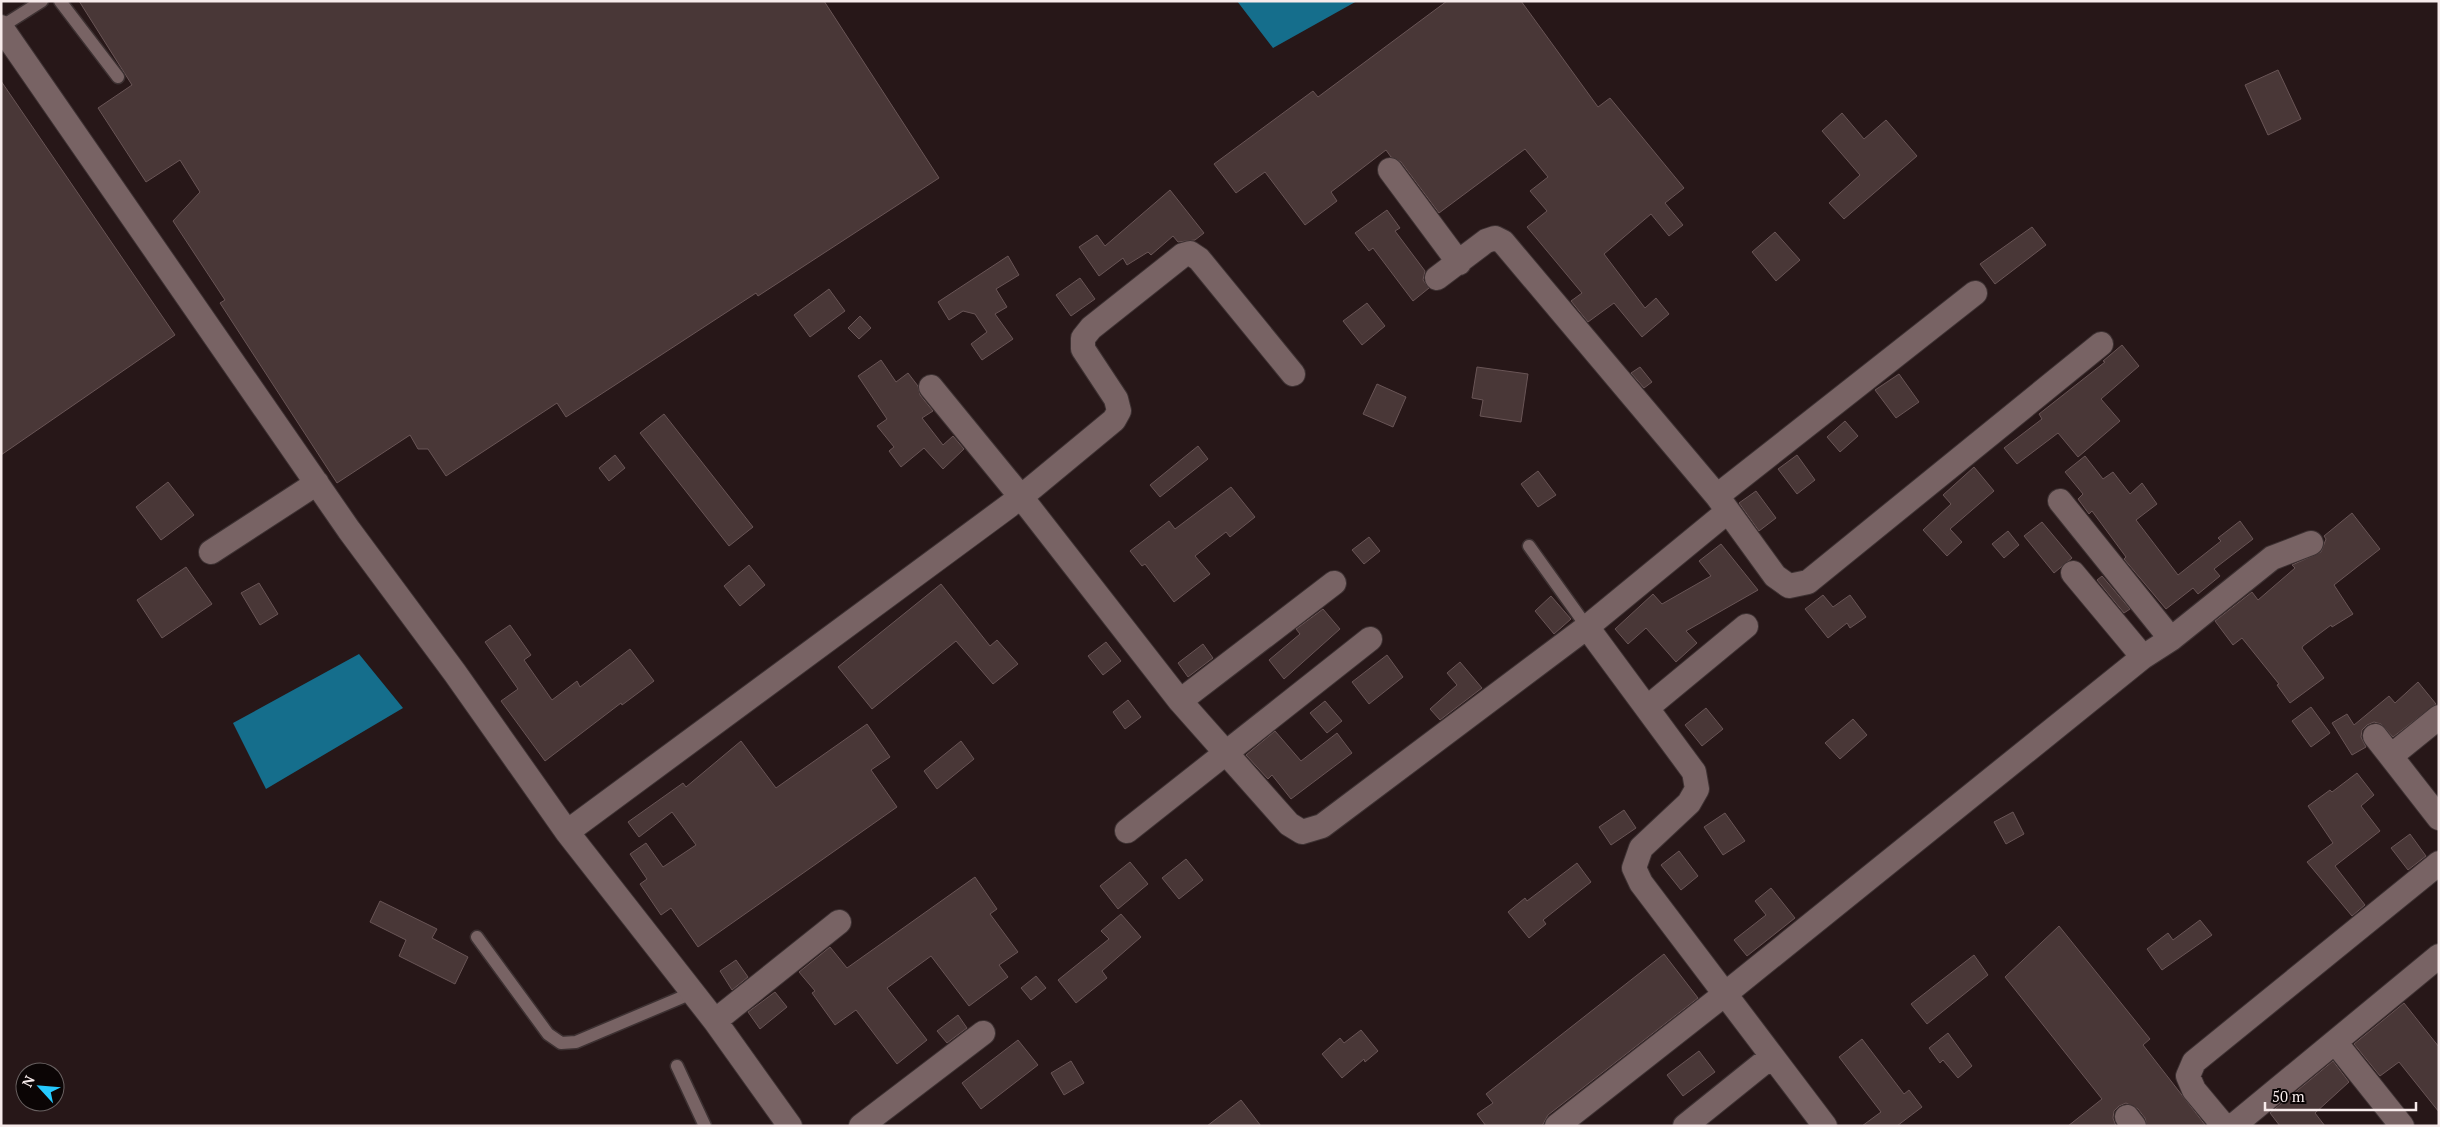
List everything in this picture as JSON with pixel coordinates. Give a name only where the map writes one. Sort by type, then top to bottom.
[{"type":"street","points":[[1,27],[349,530],[455,673],[566,832],[715,1021],[790,1126]]},
{"type":"street","points":[[1390,170],[1459,263]]},
{"type":"street","points":[[1437,278],[1486,242],[1495,238],[1503,242],[1722,504],[1775,576],[1789,586],[1808,582],[2101,344]]},
{"type":"street","points":[[566,832],[1021,497],[1114,420],[1119,411],[1116,399],[1083,349],[1083,338],[1091,328],[1183,255],[1190,253],[1199,259],[1293,374]]},
{"type":"street","points":[[931,387],[1021,497],[1180,702],[1289,824],[1302,832],[1322,826],[1587,627],[1722,504],[1975,293]]},
{"type":"street","points":[[211,552],[317,482]]},
{"type":"street","points":[[2060,501],[2171,639]]},
{"type":"street","points":[[1557,1126],[1725,994],[2143,657],[2171,639],[2272,558],[2311,543]]},
{"type":"street","points":[[2073,573],[2143,657]]},
{"type":"street","points":[[1180,702],[1334,583]]},
{"type":"street","points":[[1648,707],[1746,626]]},
{"type":"street","points":[[1587,627],[1648,707],[1694,772],[1697,789],[1689,803],[1640,848],[1634,868],[1641,882],[1825,1126]]},
{"type":"street","points":[[1127,831],[1370,639]]},
{"type":"street","points":[[2391,756],[2439,717]]},
{"type":"street","points":[[2375,736],[2439,818]]},
{"type":"street","points":[[2224,1126],[2194,1090],[2188,1076],[2194,1062],[2439,863]]},
{"type":"street","points":[[715,1021],[839,922]]},
{"type":"street","points":[[2233,1126],[2439,956]]},
{"type":"street","points":[[861,1126],[983,1033]]},
{"type":"street","points":[[2335,1042],[2402,1126]]},
{"type":"street","points":[[1685,1126],[1772,1056]]},
{"type":"lane","points":[[1,27],[42,1]]},
{"type":"lane","points":[[60,1],[118,77]]},
{"type":"lane","points":[[1529,546],[1587,627]]},
{"type":"lane","points":[[477,937],[548,1034],[561,1043],[576,1042],[692,992]]},
{"type":"lane","points":[[677,1066],[705,1126]]},
{"type":"water","points":[[1237,1],[1357,1],[1273,48]]},
{"type":"water","points":[[359,654],[403,708],[266,789],[233,723]]},
{"type":"building","points":[[79,1],[824,1],[939,178],[758,296],[756,293],[566,417],[557,403],[446,476],[428,449],[418,449],[410,435],[337,483],[220,303],[225,300],[173,221],[200,192],[180,160],[146,182],[98,108],[132,85]]},
{"type":"building","points":[[1447,1],[1521,1],[1598,107],[1610,98],[1684,188],[1665,203],[1683,225],[1669,236],[1651,214],[1604,254],[1645,308],[1656,298],[1669,314],[1642,337],[1614,303],[1588,322],[1571,301],[1582,293],[1527,227],[1547,211],[1530,191],[1548,177],[1525,149],[1439,213],[1401,162],[1391,157],[1386,150],[1331,192],[1337,201],[1305,225],[1265,172],[1236,193],[1214,164],[1313,91],[1318,97]]},
{"type":"building","points":[[2278,70],[2301,119],[2268,135],[2245,85]]},
{"type":"building","points":[[1,81],[175,335],[1,455]]},
{"type":"building","points":[[1842,113],[1864,139],[1886,120],[1917,156],[1844,219],[1829,203],[1860,175],[1822,131]]},
{"type":"building","points":[[1170,190],[1204,233],[1195,240],[1178,242],[1173,236],[1151,255],[1148,252],[1127,265],[1123,258],[1099,276],[1079,247],[1097,235],[1105,246]]},
{"type":"building","points":[[1387,210],[1400,228],[1395,231],[1425,271],[1423,280],[1429,288],[1413,301],[1373,248],[1369,251],[1355,233]]},
{"type":"building","points":[[2032,227],[2046,245],[1995,284],[1980,264]]},
{"type":"building","points":[[1775,232],[1800,260],[1776,281],[1752,252]]},
{"type":"building","points":[[1008,256],[1019,275],[996,289],[1007,307],[995,314],[1013,339],[982,360],[971,344],[987,332],[975,314],[963,311],[949,320],[938,302]]},
{"type":"building","points":[[1080,278],[1095,299],[1071,316],[1056,295]]},
{"type":"building","points":[[829,289],[845,311],[810,337],[794,315]]},
{"type":"building","points":[[1367,303],[1385,326],[1362,345],[1343,321]]},
{"type":"building","points":[[860,316],[871,328],[859,339],[848,328]]},
{"type":"building","points":[[2122,345],[2139,366],[2101,399],[2120,421],[2078,457],[2058,433],[2017,464],[2004,448],[2042,419],[2039,414],[2105,362],[2103,361]]},
{"type":"building","points":[[881,360],[896,382],[908,373],[918,386],[920,395],[933,411],[922,418],[943,445],[953,436],[964,449],[943,469],[924,448],[901,467],[889,451],[894,447],[877,426],[887,419],[858,376]]},
{"type":"building","points":[[1477,367],[1528,374],[1521,422],[1480,416],[1483,400],[1472,398]]},
{"type":"building","points":[[1640,367],[1652,382],[1644,388],[1631,373]]},
{"type":"building","points":[[1899,374],[1919,402],[1896,418],[1875,390]]},
{"type":"building","points":[[1377,384],[1406,397],[1393,427],[1363,414]]},
{"type":"building","points":[[664,414],[753,527],[729,546],[640,433]]},
{"type":"building","points":[[1845,421],[1858,436],[1840,452],[1827,437]]},
{"type":"building","points":[[1198,446],[1208,459],[1160,497],[1150,485]]},
{"type":"building","points":[[615,455],[625,468],[609,481],[599,468]]},
{"type":"building","points":[[1797,455],[1815,480],[1797,494],[1778,469]]},
{"type":"building","points":[[2085,456],[2103,479],[2113,472],[2130,494],[2142,483],[2157,504],[2136,520],[2178,575],[2221,541],[2218,538],[2240,521],[2253,539],[2214,569],[2220,576],[2198,594],[2193,588],[2166,609],[2124,559],[2126,557],[2092,511],[2089,514],[2078,499],[2083,494],[2065,472]]},
{"type":"building","points":[[1974,467],[1994,491],[1950,529],[1962,542],[1947,556],[1923,530],[1951,504],[1943,495]]},
{"type":"building","points":[[1538,471],[1556,495],[1538,507],[1521,484]]},
{"type":"building","points":[[168,482],[194,515],[161,540],[136,507]]},
{"type":"building","points":[[1231,487],[1255,517],[1230,537],[1226,532],[1195,556],[1210,574],[1174,602],[1145,564],[1142,566],[1130,551],[1169,521],[1175,529]]},
{"type":"building","points":[[1756,491],[1776,518],[1759,531],[1739,503]]},
{"type":"building","points":[[2352,513],[2380,549],[2334,585],[2353,614],[2332,627],[2331,625],[2303,646],[2302,648],[2324,678],[2290,703],[2277,685],[2279,684],[2242,638],[2233,645],[2215,621],[2252,592],[2258,600],[2295,568],[2292,565],[2321,552],[2326,539],[2324,536]]},
{"type":"building","points":[[2042,522],[2072,558],[2054,573],[2024,536]]},
{"type":"building","points":[[2008,531],[2019,545],[2004,558],[1992,544]]},
{"type":"building","points":[[1369,537],[1380,551],[1364,564],[1352,550]]},
{"type":"building","points":[[1721,544],[1758,590],[1686,631],[1697,643],[1676,662],[1646,628],[1628,644],[1615,629],[1653,594],[1662,604],[1711,576],[1699,561]]},
{"type":"building","points":[[749,565],[765,585],[740,606],[724,586]]},
{"type":"building","points":[[186,567],[212,604],[162,638],[137,600]]},
{"type":"building","points":[[2102,576],[2130,609],[2124,613],[2097,580]]},
{"type":"building","points":[[259,583],[278,614],[260,625],[241,593]]},
{"type":"building","points":[[941,584],[990,646],[997,640],[1018,664],[993,684],[956,641],[872,709],[838,667]]},
{"type":"building","points":[[1823,595],[1833,607],[1850,595],[1866,617],[1850,628],[1847,623],[1828,638],[1805,609]]},
{"type":"building","points":[[1551,596],[1571,619],[1554,634],[1535,611]]},
{"type":"building","points":[[1323,609],[1340,629],[1284,679],[1269,660],[1300,634],[1296,629]]},
{"type":"building","points":[[510,625],[531,655],[524,660],[552,700],[577,681],[580,687],[630,649],[654,681],[622,705],[621,703],[545,761],[501,701],[518,689],[485,642]]},
{"type":"building","points":[[1106,642],[1121,661],[1103,675],[1088,656]]},
{"type":"building","points":[[1203,644],[1213,658],[1188,677],[1178,663]]},
{"type":"building","points":[[1387,655],[1403,677],[1369,704],[1352,682]]},
{"type":"building","points":[[1460,662],[1482,688],[1440,720],[1430,709],[1457,685],[1447,673]]},
{"type":"building","points":[[2418,682],[2436,704],[2393,737],[2381,724],[2374,722],[2367,725],[2362,730],[2361,737],[2366,747],[2352,755],[2332,723],[2347,714],[2354,725],[2389,696],[2395,703]]},
{"type":"building","points":[[1128,700],[1141,717],[1125,729],[1113,712]]},
{"type":"building","points":[[1325,701],[1342,721],[1327,733],[1310,713]]},
{"type":"building","points":[[2311,707],[2330,733],[2311,747],[2292,721]]},
{"type":"building","points":[[1706,708],[1723,729],[1702,746],[1685,725]]},
{"type":"building","points":[[1853,719],[1867,735],[1840,759],[1825,743]]},
{"type":"building","points":[[867,724],[890,757],[871,770],[897,807],[698,947],[671,908],[661,915],[640,884],[647,879],[630,854],[646,843],[663,867],[696,845],[672,812],[639,837],[628,822],[683,783],[686,787],[741,741],[776,788]]},
{"type":"building","points":[[1275,731],[1301,761],[1337,733],[1352,753],[1291,799],[1272,775],[1268,779],[1246,755]]},
{"type":"building","points":[[961,741],[974,759],[937,789],[924,771]]},
{"type":"building","points":[[2357,773],[2374,795],[2361,806],[2380,831],[2335,866],[2365,905],[2352,916],[2307,862],[2333,843],[2308,806],[2330,790],[2332,792]]},
{"type":"building","points":[[1624,810],[1636,828],[1611,845],[1599,827]]},
{"type":"building","points":[[2013,812],[2024,834],[2006,844],[1994,822]]},
{"type":"building","points":[[1725,813],[1745,841],[1723,855],[1704,827]]},
{"type":"building","points":[[2410,834],[2426,856],[2408,870],[2391,848]]},
{"type":"building","points":[[1679,851],[1698,876],[1681,890],[1661,865]]},
{"type":"building","points":[[1186,859],[1203,880],[1179,899],[1162,878]]},
{"type":"building","points":[[1130,862],[1148,884],[1118,909],[1100,886]]},
{"type":"building","points":[[1577,863],[1591,882],[1543,920],[1546,924],[1529,938],[1508,912],[1525,898],[1527,901]]},
{"type":"building","points":[[975,877],[997,909],[990,914],[1018,952],[999,965],[1008,977],[969,1006],[931,956],[887,988],[927,1040],[897,1064],[856,1010],[835,1025],[812,993],[815,991],[799,972],[830,947],[847,968]]},
{"type":"building","points":[[1771,888],[1795,918],[1747,956],[1734,940],[1766,915],[1755,901]]},
{"type":"building","points":[[380,901],[437,929],[432,938],[468,957],[455,984],[399,956],[406,940],[370,922]]},
{"type":"building","points":[[1121,914],[1141,937],[1102,971],[1107,978],[1076,1003],[1058,980],[1109,939],[1101,931]]},
{"type":"building","points":[[2200,920],[2212,935],[2162,970],[2147,949],[2168,933],[2173,940]]},
{"type":"building","points":[[2059,926],[2150,1039],[2143,1045],[2206,1126],[2147,1126],[2145,1118],[2138,1109],[2126,1103],[2114,1111],[2113,1118],[2116,1126],[2068,1126],[2102,1099],[2005,977]]},
{"type":"building","points":[[1664,954],[1698,998],[1548,1115],[1542,1126],[1486,1126],[1477,1114],[1493,1103],[1486,1094]]},
{"type":"building","points":[[1974,955],[1988,975],[1927,1024],[1911,1004]]},
{"type":"building","points":[[736,960],[748,977],[732,990],[720,971]]},
{"type":"building","points":[[1036,976],[1046,988],[1031,1000],[1021,988]]},
{"type":"building","points":[[775,992],[787,1007],[760,1029],[748,1012]]},
{"type":"building","points":[[2404,1003],[2439,1047],[2439,1112],[2399,1062],[2380,1076],[2354,1044]]},
{"type":"building","points":[[958,1015],[967,1028],[947,1043],[937,1031]]},
{"type":"building","points":[[1361,1030],[1378,1051],[1365,1062],[1364,1059],[1342,1078],[1322,1054],[1340,1038],[1344,1043]]},
{"type":"building","points":[[1948,1033],[1972,1066],[1958,1078],[1943,1060],[1940,1063],[1929,1048]]},
{"type":"building","points":[[1862,1039],[1904,1094],[1909,1090],[1922,1107],[1897,1126],[1862,1126],[1881,1112],[1839,1057]]},
{"type":"building","points":[[1018,1040],[1038,1065],[981,1109],[962,1083]]},
{"type":"building","points":[[1699,1051],[1715,1072],[1683,1096],[1667,1075]]},
{"type":"building","points":[[1071,1061],[1084,1083],[1064,1095],[1051,1073]]},
{"type":"building","points":[[2333,1061],[2349,1082],[2315,1113],[2325,1126],[2280,1126],[2270,1113]]},
{"type":"building","points":[[1241,1100],[1261,1126],[1207,1126]]}]
